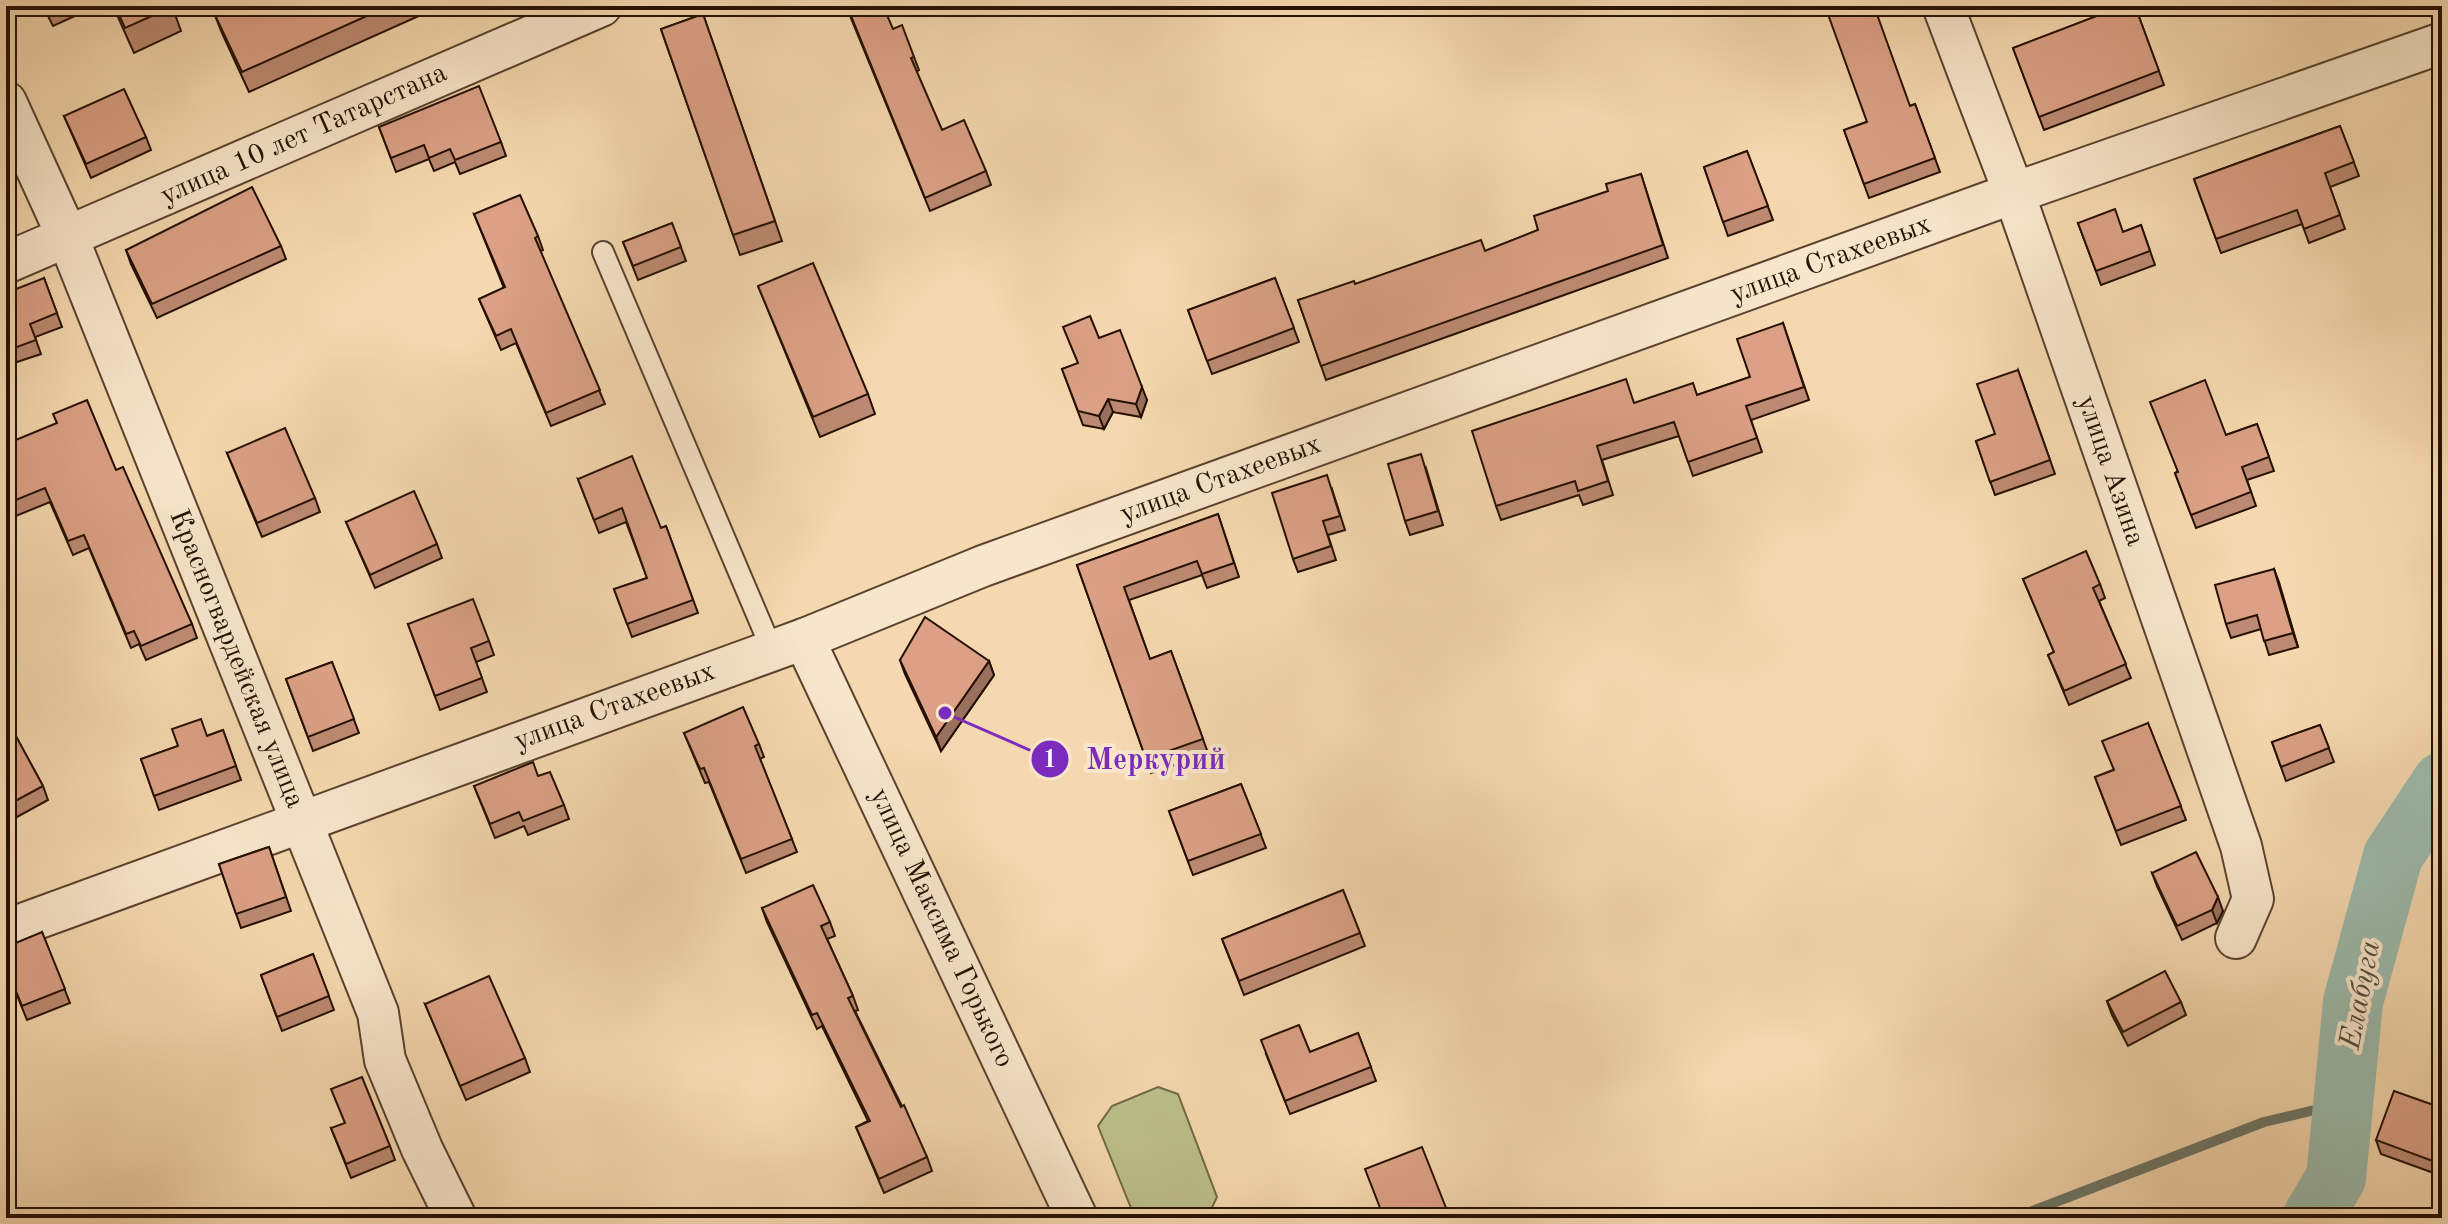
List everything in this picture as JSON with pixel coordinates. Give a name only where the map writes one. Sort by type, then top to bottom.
[{"type":"street","name":"улица 10 лет Татарстана","points":[[6,263],[601,6]]},
{"type":"street","name":"улица Азина","points":[[1943,6],[2014,193],[2241,846],[2253,899],[2236,938]]},
{"type":"street","name":"улица Стахеевых","points":[[6,930],[788,644],[983,566],[2014,193],[2442,43]]},
{"type":"street","name":"Красногвардейская улица","points":[[6,102],[68,238],[378,1013],[385,1060],[422,1149],[456,1218]]},
{"type":"street","name":"улица Максима Горького","points":[[788,644],[1077,1218]]},
{"type":"lane","points":[[603,252],[788,644]]},
{"type":"green space","points":[[1158,1087],[1178,1094],[1217,1197],[1207,1218],[1135,1218],[1098,1126],[1112,1106]]},
{"type":"building","points":[[115,6],[172,6],[172,7],[125,28]]},
{"type":"building","points":[[229,6],[389,6],[242,72],[214,13]]},
{"type":"building","points":[[847,6],[883,6],[893,29],[902,25],[914,57],[911,58],[942,130],[964,120],[986,171],[925,198]]},
{"type":"building","points":[[1825,6],[1874,6],[1910,106],[1915,104],[1935,158],[1864,184],[1844,130],[1867,122]]},
{"type":"building","points":[[2093,6],[2135,6],[2159,71],[2039,117],[2013,48],[2097,16]]},
{"type":"building","points":[[703,14],[775,221],[733,235],[661,29]]},
{"type":"building","points":[[479,86],[501,142],[455,160],[450,149],[429,158],[424,145],[391,158],[379,127]]},
{"type":"building","points":[[124,89],[146,137],[86,164],[64,116]]},
{"type":"building","points":[[2340,126],[2354,162],[2325,173],[2340,215],[2304,229],[2297,210],[2216,239],[2194,179]]},
{"type":"building","points":[[1747,151],[1768,206],[1723,222],[1704,167]]},
{"type":"building","points":[[1641,174],[1663,245],[1321,366],[1298,300],[1354,281],[1355,284],[1481,240],[1485,251],[1538,230],[1534,216],[1608,191],[1606,184]]},
{"type":"building","points":[[252,187],[281,246],[152,304],[126,250]]},
{"type":"building","points":[[520,195],[538,236],[535,238],[600,390],[546,413],[511,329],[496,336],[479,299],[505,287],[474,214]]},
{"type":"building","points":[[2115,209],[2123,232],[2141,225],[2150,251],[2096,271],[2078,223]]},
{"type":"building","points":[[672,223],[681,247],[633,266],[623,242]]},
{"type":"building","points":[[813,263],[868,394],[813,417],[758,286]]},
{"type":"building","points":[[44,278],[57,313],[30,324],[36,340],[9,350],[6,341],[6,293]]},
{"type":"building","points":[[1275,278],[1294,328],[1207,361],[1188,310]]},
{"type":"building","points":[[1090,316],[1099,338],[1120,330],[1142,387],[1136,404],[1108,399],[1099,416],[1078,411],[1062,369],[1078,363],[1063,327]]},
{"type":"building","points":[[1783,323],[1804,387],[1746,406],[1757,438],[1688,462],[1674,422],[1597,446],[1608,481],[1578,491],[1575,481],[1496,506],[1472,431],[1626,379],[1634,403],[1693,383],[1697,395],[1750,377],[1737,339]]},
{"type":"building","points":[[2018,370],[2050,460],[1990,482],[1976,441],[1995,434],[1977,384]]},
{"type":"building","points":[[2205,380],[2226,435],[2257,424],[2269,457],[2242,467],[2251,492],[2191,515],[2175,473],[2178,472],[2150,402]]},
{"type":"building","points":[[87,400],[116,470],[123,467],[192,624],[141,646],[134,631],[126,634],[84,535],[68,541],[45,488],[6,504],[6,444],[57,423],[53,414]]},
{"type":"building","points":[[285,428],[315,498],[257,523],[227,453]]},
{"type":"building","points":[[1421,454],[1438,511],[1405,521],[1388,464]]},
{"type":"building","points":[[632,456],[661,528],[666,526],[693,600],[627,624],[614,589],[647,578],[622,508],[594,520],[578,479]]},
{"type":"building","points":[[1327,475],[1340,516],[1323,521],[1331,546],[1293,559],[1272,493]]},
{"type":"building","points":[[414,491],[437,544],[370,575],[346,522]]},
{"type":"building","points":[[1218,514],[1234,563],[1202,574],[1197,561],[1124,587],[1150,659],[1171,651],[1203,739],[1146,759],[1077,565]]},
{"type":"building","points":[[2086,551],[2100,584],[2093,588],[2126,664],[2064,691],[2048,655],[2054,652],[2023,579]]},
{"type":"building","points":[[2274,569],[2293,633],[2264,641],[2257,615],[2226,624],[2215,585]]},
{"type":"building","points":[[473,599],[489,641],[471,648],[482,678],[435,696],[408,624]]},
{"type":"building","points":[[925,617],[989,661],[936,737],[900,660]]},
{"type":"building","points":[[332,662],[354,719],[308,737],[286,679]]},
{"type":"building","points":[[743,707],[792,839],[741,859],[704,768],[700,769],[684,733]]},
{"type":"building","points":[[6,718],[43,786],[6,806]]},
{"type":"building","points":[[201,719],[207,736],[223,730],[236,766],[154,796],[141,759],[178,746],[172,729]]},
{"type":"building","points":[[2148,723],[2181,806],[2116,831],[2095,777],[2114,770],[2102,741]]},
{"type":"building","points":[[2320,725],[2329,748],[2281,767],[2272,742]]},
{"type":"building","points":[[533,762],[538,776],[550,772],[564,805],[523,821],[519,812],[490,824],[474,786]]},
{"type":"building","points":[[1241,784],[1261,834],[1188,861],[1169,811]]},
{"type":"building","points":[[269,847],[286,897],[236,914],[219,864]]},
{"type":"building","points":[[2196,852],[2218,897],[2212,910],[2177,926],[2152,873]]},
{"type":"building","points":[[813,885],[830,922],[821,926],[853,996],[848,998],[901,1107],[904,1105],[927,1157],[879,1179],[856,1127],[870,1121],[817,1013],[812,1015],[762,908]]},
{"type":"building","points":[[1343,890],[1360,933],[1239,981],[1222,939]]},
{"type":"building","points":[[42,932],[65,989],[22,1006],[6,967],[6,947]]},
{"type":"building","points":[[313,954],[329,996],[277,1017],[261,975]]},
{"type":"building","points":[[2165,971],[2181,1002],[2123,1032],[2107,1001]]},
{"type":"building","points":[[489,976],[525,1058],[460,1086],[425,1004]]},
{"type":"building","points":[[1299,1025],[1310,1052],[1358,1033],[1371,1067],[1285,1101],[1261,1040]]},
{"type":"building","points":[[362,1077],[390,1146],[346,1164],[331,1128],[345,1123],[331,1089]]},
{"type":"building","points":[[2394,1091],[2442,1108],[2442,1153],[2438,1163],[2376,1140]]},
{"type":"building","points":[[1422,1147],[1450,1218],[1384,1218],[1365,1169]]},
{"type":"building","points":[[418,1209],[422,1218],[396,1218]]},
{"type":"waterway","name":"Елабуга","points":[[2312,1218],[2336,1178],[2353,1002],[2393,856],[2442,782]]},
{"type":"waterway","points":[[2014,1218],[2264,1122],[2344,1103]]},
{"type":"place","name":"Меркурий","points":[[945,713]]}]
